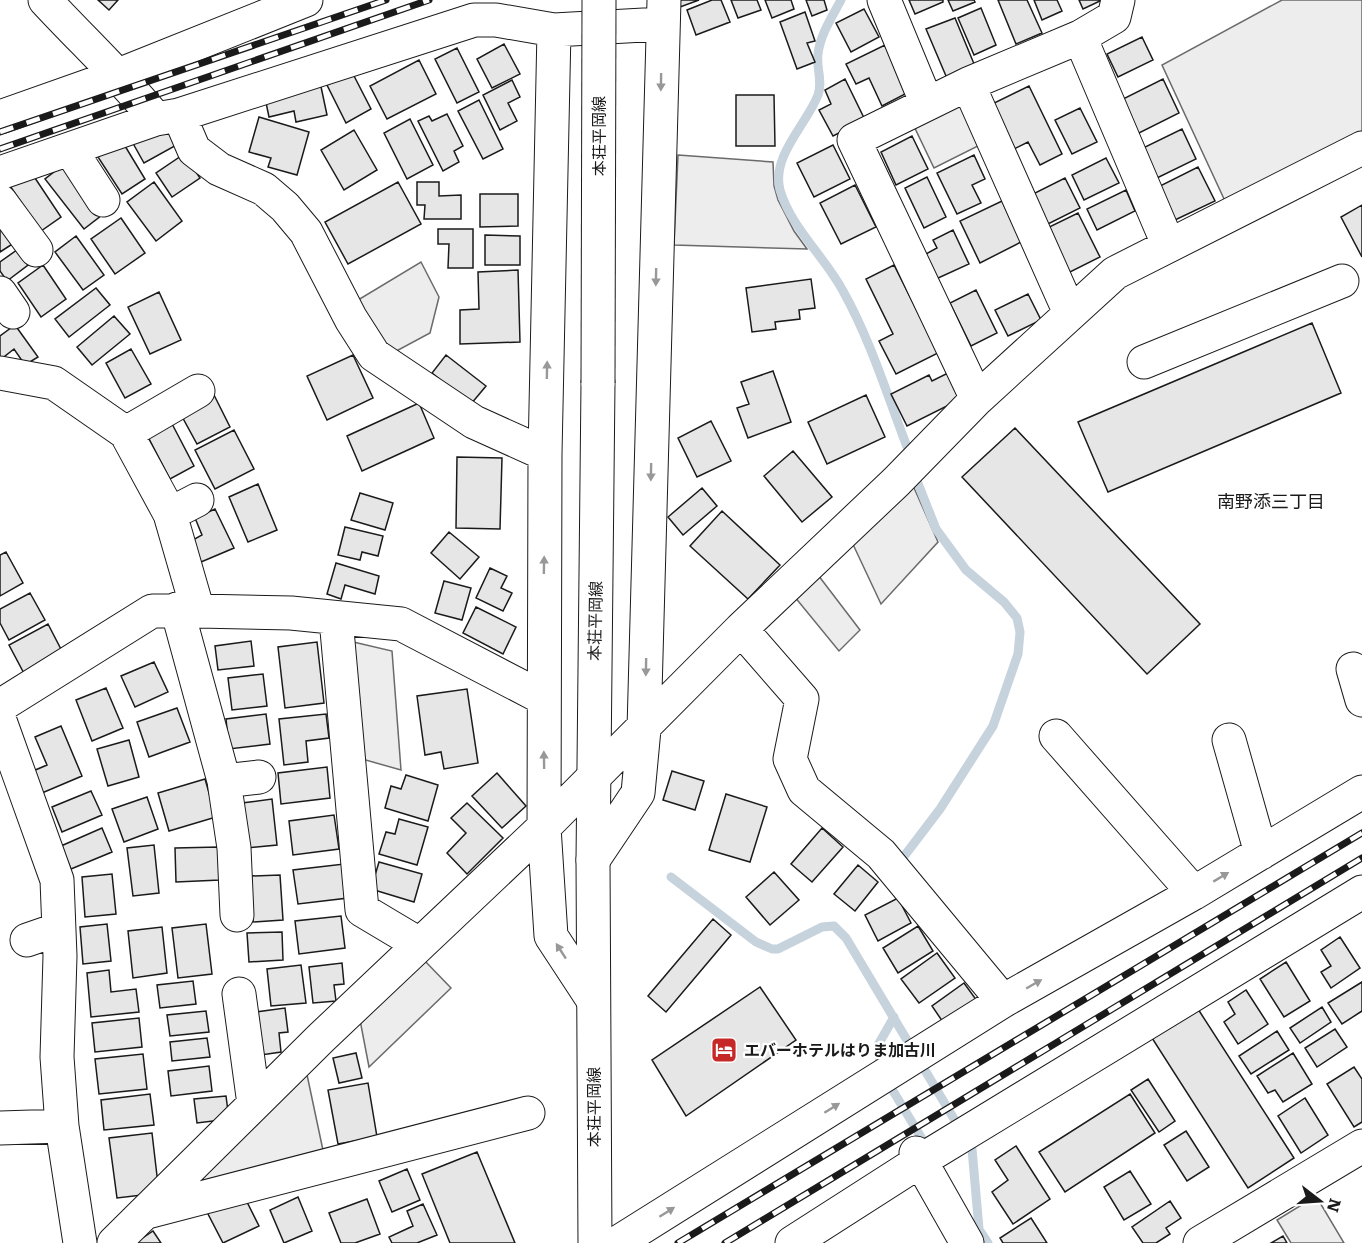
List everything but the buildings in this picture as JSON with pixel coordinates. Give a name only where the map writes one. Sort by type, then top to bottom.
[{"type":"street","points":[[45,0],[116,76],[168,117],[194,150],[219,169],[264,189],[285,207],[306,232],[351,319],[374,355],[474,422],[546,454]]},
{"type":"street","points":[[0,117],[116,76],[306,0]]},
{"type":"street","name":"本荘平岡線","points":[[595,1243],[593,860],[599,0]]},
{"type":"street","points":[[884,0],[927,104]]},
{"type":"street","points":[[977,399],[854,140],[968,84],[1080,36],[1114,17],[1118,0]]},
{"type":"street","points":[[0,173],[474,20],[496,20],[554,30],[663,12],[644,729],[639,794],[593,860]]},
{"type":"street","points":[[554,30],[546,454],[544,827],[551,936],[593,1000]]},
{"type":"street","points":[[1080,36],[1168,244]]},
{"type":"street","points":[[968,84],[1070,313]]},
{"type":"street","points":[[114,1243],[419,944],[544,827],[644,729],[741,628],[876,501],[977,399],[1115,273],[1168,244],[1235,214],[1362,148]]},
{"type":"street","points":[[70,149],[103,200]]},
{"type":"street","points":[[0,201],[36,250]]},
{"type":"street","points":[[1144,362],[1342,281]]},
{"type":"street","points":[[0,373],[54,383],[126,433],[183,507],[188,610],[224,781],[234,848],[237,915]]},
{"type":"street","points":[[126,433],[198,391]]},
{"type":"street","points":[[0,706],[152,611],[188,610],[291,614],[400,624],[543,698]]},
{"type":"street","points":[[336,619],[363,910],[419,944]]},
{"type":"street","points":[[741,628],[802,699],[790,759],[804,790],[881,854],[1004,1001]]},
{"type":"street","points":[[1353,669],[1362,700]]},
{"type":"street","points":[[0,721],[57,880],[59,929],[57,1057],[62,1126],[80,1243]]},
{"type":"street","points":[[1056,736],[1194,893]]},
{"type":"street","points":[[1229,740],[1261,853]]},
{"type":"street","points":[[224,781],[259,777]]},
{"type":"street","points":[[617,1243],[1004,1001],[1194,893],[1362,792]]},
{"type":"street","points":[[792,1243],[918,1157],[1362,892]]},
{"type":"street","points":[[27,940],[59,929]]},
{"type":"street","points":[[239,994],[254,1104]]},
{"type":"street","points":[[147,1212],[528,1113]]},
{"type":"street","points":[[0,1128],[62,1126]]},
{"type":"street","points":[[1200,1243],[1362,1146]]},
{"type":"street","points":[[918,1157],[967,1243]]},
{"type":"shaded area","points":[[1282,0],[1362,0],[1362,134],[1225,201],[1162,65]]},
{"type":"shaded area","points":[[956,102],[965,105],[984,143],[934,168],[912,122]]},
{"type":"shaded area","points":[[678,155],[773,162],[774,186],[778,200],[794,231],[807,249],[674,245]]},
{"type":"shaded area","points":[[421,262],[439,297],[430,333],[389,355],[353,303]]},
{"type":"shaded area","points":[[911,481],[938,542],[881,604],[850,538]]},
{"type":"shaded area","points":[[815,571],[860,630],[839,651],[794,596]]},
{"type":"shaded area","points":[[345,640],[392,651],[401,770],[355,757]]},
{"type":"shaded area","points":[[423,959],[451,988],[369,1067],[360,1020]]},
{"type":"shaded area","points":[[306,1070],[324,1155],[193,1183]]},
{"type":"shaded area","points":[[1316,1196],[1344,1243],[1291,1243],[1277,1220]]},
{"type":"waterway","points":[[841,0],[819,47],[818,95],[785,153],[779,177],[780,190],[792,217],[836,278],[853,310],[871,350],[909,452]]},
{"type":"waterway","points":[[902,859],[940,809],[993,726],[1018,654],[1020,632],[1017,618],[1004,602],[966,570],[936,529],[917,481]]},
{"type":"waterway","points":[[671,877],[756,942],[772,949],[778,949],[822,927],[834,926],[846,938],[972,1149],[979,1229]]},
{"type":"waterway","points":[[894,1017],[878,1045],[881,1071],[927,1147]]},
{"type":"waterway","points":[[976,1225],[988,1243]]},
{"type":"railway","points":[[0,132],[386,0]]},
{"type":"railway","points":[[0,149],[429,0]]},
{"type":"railway","points":[[678,1243],[1362,833]]},
{"type":"railway","points":[[725,1243],[1362,858]]},
{"type":"place","name":"エバーホテルはりま加古川","points":[[724,1050]]},
{"type":"district","name":"南野添三丁目","points":[[1271,502]]}]
